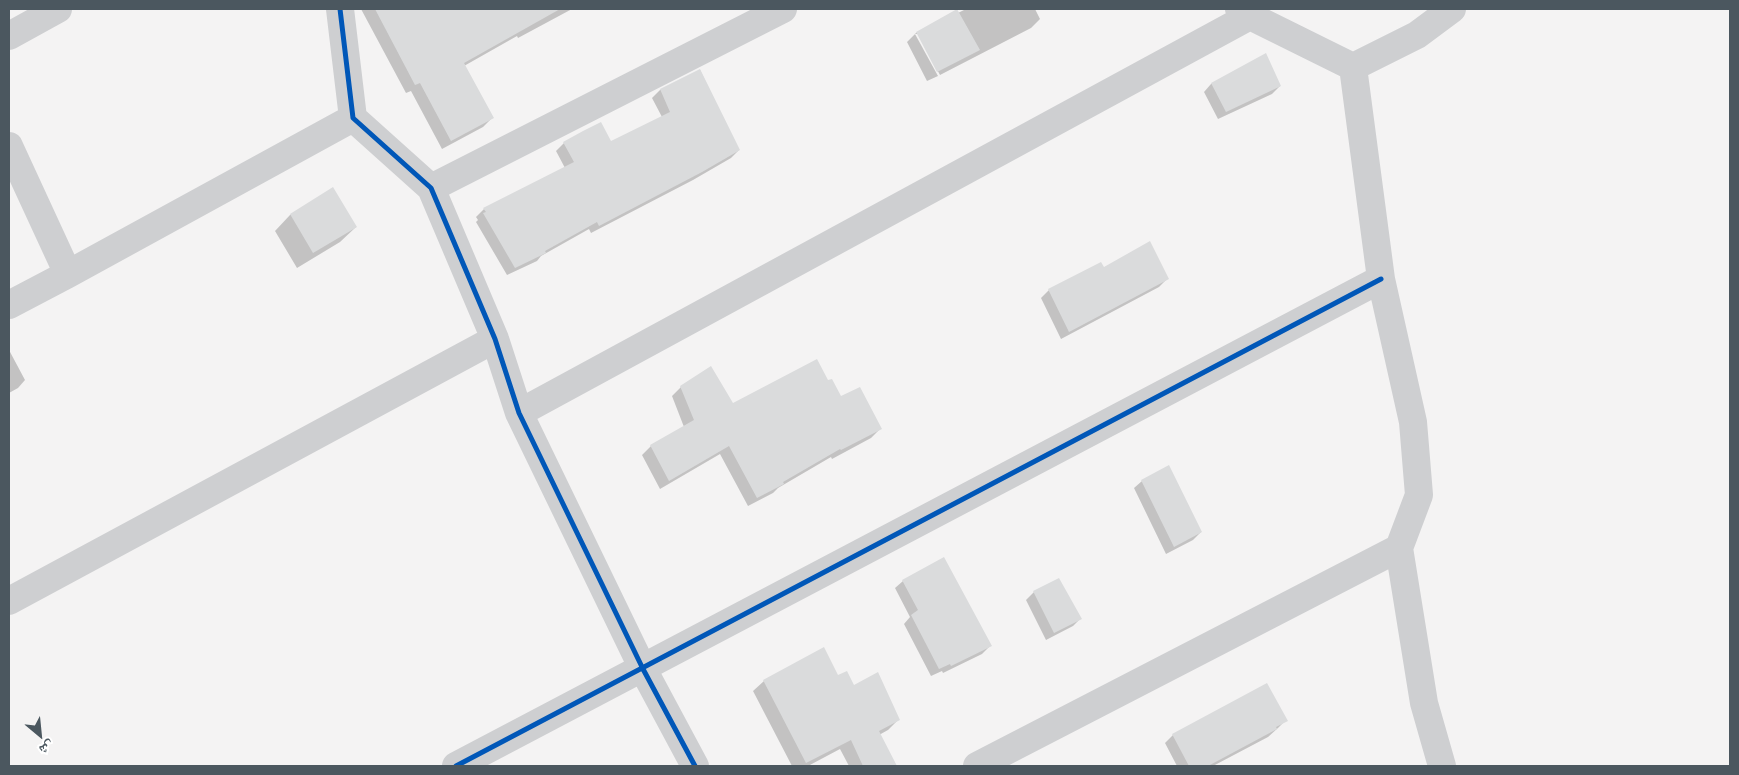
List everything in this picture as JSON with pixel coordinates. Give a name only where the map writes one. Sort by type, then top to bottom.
[{"type":"street","points":[[9,36],[58,9]]},
{"type":"street","points":[[340,9],[354,118],[431,188],[495,340],[519,413],[643,669],[695,766]]},
{"type":"street","points":[[431,188],[783,9]]},
{"type":"street","points":[[1353,67],[1418,35],[1452,9]]},
{"type":"street","points":[[519,413],[1245,12],[1353,67]]},
{"type":"street","points":[[1353,67],[1381,279],[1413,422],[1419,495],[1399,548],[1424,703],[1442,766]]},
{"type":"street","points":[[9,305],[354,118]]},
{"type":"street","points":[[9,146],[68,274]]},
{"type":"street","points":[[456,766],[1381,279]]},
{"type":"street","points":[[9,602],[495,340]]},
{"type":"street","points":[[977,766],[1399,548]]},
{"type":"building","points":[[375,9],[560,9],[464,63],[494,118],[451,141],[420,83],[415,85]]},
{"type":"building","points":[[957,9],[980,50],[937,72],[916,32]]},
{"type":"building","points":[[1266,53],[1281,86],[1226,112],[1211,83]]},
{"type":"building","points":[[700,69],[740,150],[599,226],[597,222],[545,251],[546,253],[515,268],[483,213],[486,212],[483,208],[574,162],[563,142],[583,131],[601,122],[611,141],[670,112],[660,89]]},
{"type":"building","points":[[333,187],[357,227],[313,253],[290,214]]},
{"type":"building","points":[[1150,241],[1169,279],[1069,332],[1048,289],[1101,262],[1104,267]]},
{"type":"building","points":[[817,359],[828,380],[832,379],[841,396],[860,387],[882,429],[840,449],[783,482],[784,484],[757,498],[729,446],[669,481],[650,445],[694,420],[680,386],[711,366],[733,403]]},
{"type":"building","points":[[1169,465],[1202,532],[1174,547],[1141,480]]},
{"type":"building","points":[[944,557],[992,646],[951,666],[950,664],[939,669],[911,615],[918,610],[902,580]]},
{"type":"building","points":[[1059,578],[1082,619],[1054,633],[1033,591]]},
{"type":"building","points":[[824,647],[838,675],[847,671],[854,685],[878,672],[900,720],[879,731],[897,766],[863,766],[851,740],[806,763],[763,680]]},
{"type":"building","points":[[1267,683],[1288,721],[1276,727],[1277,729],[1208,766],[1189,766],[1172,734]]},
{"type":"cycle path","points":[[340,9],[353,118],[431,188],[495,339],[519,413],[643,669],[695,766]]},
{"type":"cycle path","points":[[456,766],[1381,279]]}]
